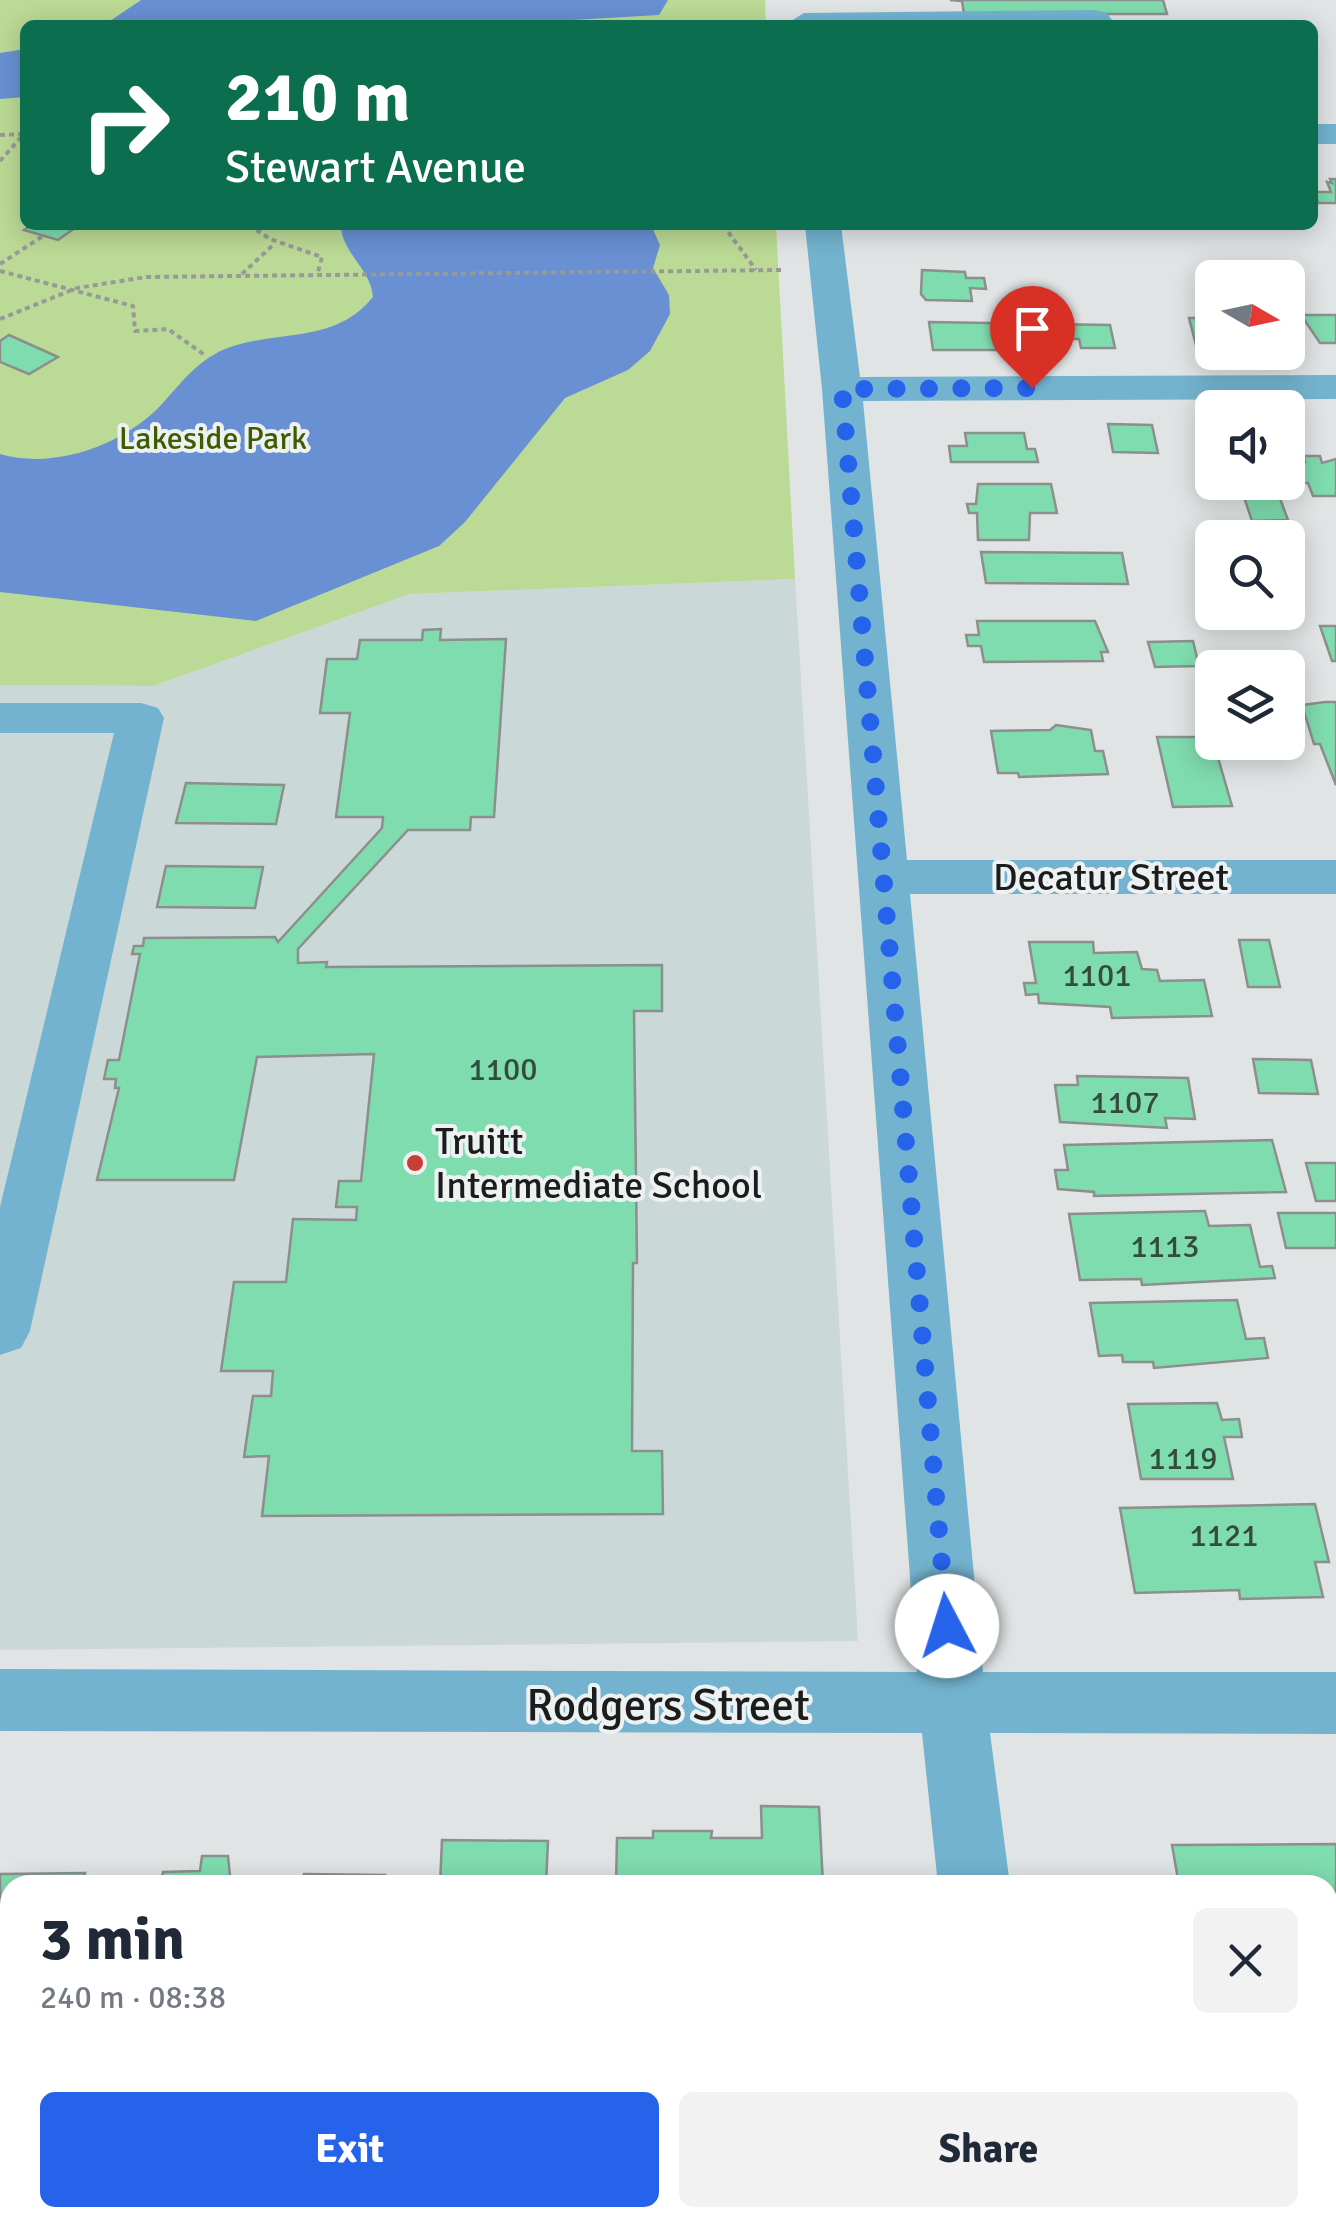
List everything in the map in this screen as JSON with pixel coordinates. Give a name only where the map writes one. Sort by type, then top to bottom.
[{"type":"street","points":[[804,16],[961,20]]},
{"type":"street","points":[[825,247],[842,389],[954,1705],[973,1875]]},
{"type":"street","points":[[842,389],[1336,387]]},
{"type":"street","points":[[0,718],[141,718],[0,1331]]},
{"type":"street","name":"Decatur Street","points":[[886,877],[1336,877]]},
{"type":"street","name":"Rodgers Street","points":[[0,1700],[1336,1703]]},
{"type":"path","points":[[0,160],[20,139]]},
{"type":"path","points":[[255,230],[273,245],[306,248],[322,257],[318,272]]},
{"type":"path","points":[[726,230],[756,270]]},
{"type":"path","points":[[0,267],[43,236]]},
{"type":"path","points":[[242,274],[273,245]]},
{"type":"path","points":[[0,320],[77,288],[146,276],[756,270],[825,247]]},
{"type":"path","points":[[0,267],[133,306],[136,331],[168,329],[206,356]]},
{"type":"shaded area","name":"Truitt Intermediate School","points":[[795,579],[858,1641],[0,1650],[0,685],[153,686],[410,594]]},
{"type":"green space","name":"Lakeside Park","points":[[0,0],[765,0],[766,20],[20,20],[20,230],[776,230],[795,579],[410,594],[153,686],[0,685]]},
{"type":"water","points":[[141,0],[668,0],[659,15],[573,20],[111,20]]},
{"type":"water","points":[[20,50],[20,97],[0,99],[0,53]]},
{"type":"water","points":[[342,230],[653,230],[660,245],[653,268],[669,295],[670,314],[650,351],[628,370],[565,398],[465,522],[439,546],[256,621],[0,592],[0,454],[43,459],[109,442],[146,419],[190,373],[215,354],[244,343],[304,334],[341,323],[373,297],[367,278]]},
{"type":"building","points":[[950,0],[1163,0],[1167,14],[964,14],[962,1]]},
{"type":"building","points":[[1330,179],[1336,179],[1336,203],[1318,203],[1318,192],[1331,192],[1327,182],[1332,183]]},
{"type":"building","points":[[24,230],[72,230],[58,240]]},
{"type":"building","points":[[922,270],[965,272],[966,278],[984,278],[986,289],[970,288],[972,301],[926,300],[921,294]]},
{"type":"building","points":[[1305,315],[1336,315],[1336,343],[1320,343]]},
{"type":"building","points":[[1189,318],[1195,318],[1195,341]]},
{"type":"building","points":[[929,322],[1110,325],[1115,348],[1081,348],[1079,339],[1049,339],[1052,350],[933,350]]},
{"type":"building","points":[[9,335],[58,357],[29,374],[0,362],[0,341]]},
{"type":"building","points":[[1108,424],[1152,425],[1158,453],[1113,452]]},
{"type":"building","points":[[965,433],[1024,433],[1027,449],[1035,449],[1038,462],[951,462],[949,446],[967,446]]},
{"type":"building","points":[[1305,456],[1320,456],[1322,463],[1336,459],[1336,496],[1313,496]]},
{"type":"building","points":[[978,484],[1051,484],[1057,513],[1030,513],[1029,540],[978,540],[977,513],[969,513],[967,504],[976,504]]},
{"type":"building","points":[[1245,500],[1281,500],[1288,520],[1252,520]]},
{"type":"building","points":[[981,552],[1122,553],[1128,584],[986,583]]},
{"type":"building","points":[[977,621],[1095,621],[1108,652],[1101,652],[1103,661],[984,662],[981,646],[968,646],[966,635],[979,635]]},
{"type":"building","points":[[1320,626],[1336,626],[1336,661],[1332,661]]},
{"type":"building","points":[[441,629],[440,640],[506,639],[494,817],[471,817],[470,830],[408,830],[298,949],[298,963],[327,962],[326,967],[662,965],[662,1011],[634,1011],[637,1263],[633,1263],[632,1451],[662,1451],[663,1514],[262,1516],[269,1456],[244,1457],[253,1396],[271,1396],[273,1371],[221,1371],[234,1282],[286,1282],[293,1219],[356,1220],[357,1207],[336,1207],[339,1181],[361,1181],[374,1054],[257,1057],[234,1180],[97,1180],[119,1088],[115,1088],[116,1079],[104,1079],[108,1060],[119,1060],[140,954],[132,954],[134,946],[143,946],[144,938],[275,937],[278,942],[382,828],[383,817],[336,817],[350,713],[320,713],[327,659],[357,659],[360,640],[422,640],[423,630]]},
{"type":"building","points":[[1193,641],[1195,666],[1155,667],[1148,642]]},
{"type":"building","points":[[1336,702],[1336,785],[1320,744],[1314,744],[1305,705]]},
{"type":"building","points":[[1056,725],[1091,730],[1095,751],[1103,751],[1108,774],[1019,777],[1018,773],[998,773],[991,731],[1050,730]]},
{"type":"building","points":[[1157,737],[1195,737],[1195,760],[1219,760],[1232,806],[1173,807]]},
{"type":"building","points":[[186,783],[284,785],[276,824],[176,823]]},
{"type":"building","points":[[166,866],[263,867],[255,908],[157,907]]},
{"type":"building","points":[[1239,940],[1269,940],[1280,987],[1248,987]]},
{"type":"building","points":[[1029,942],[1093,942],[1094,953],[1137,952],[1142,969],[1157,970],[1160,981],[1204,980],[1212,1016],[1112,1018],[1110,1007],[1039,1003],[1038,994],[1026,995],[1024,983],[1036,983]]},
{"type":"building","points":[[1253,1059],[1311,1060],[1318,1094],[1259,1093]]},
{"type":"building","points":[[1077,1076],[1188,1078],[1195,1119],[1165,1118],[1167,1128],[1060,1122],[1055,1085],[1078,1085]]},
{"type":"building","points":[[1272,1140],[1286,1192],[1094,1196],[1094,1192],[1058,1189],[1055,1170],[1068,1170],[1064,1145]]},
{"type":"building","points":[[1306,1163],[1336,1163],[1336,1201],[1316,1201]]},
{"type":"building","points":[[1205,1211],[1209,1226],[1250,1225],[1260,1267],[1272,1266],[1275,1278],[1142,1285],[1141,1279],[1080,1280],[1069,1214]]},
{"type":"building","points":[[1278,1213],[1336,1213],[1336,1248],[1286,1248]]},
{"type":"building","points":[[1237,1300],[1246,1339],[1264,1338],[1268,1358],[1154,1368],[1153,1362],[1123,1362],[1122,1355],[1099,1356],[1090,1303]]},
{"type":"building","points":[[1217,1403],[1222,1420],[1239,1419],[1242,1437],[1224,1437],[1233,1479],[1141,1479],[1128,1404]]},
{"type":"building","points":[[1315,1504],[1329,1562],[1315,1562],[1323,1597],[1240,1599],[1239,1590],[1135,1593],[1120,1508]]},
{"type":"building","points":[[761,1806],[819,1807],[822,1875],[616,1875],[617,1838],[653,1838],[653,1831],[712,1831],[711,1838],[762,1838]]},
{"type":"building","points":[[442,1840],[548,1841],[546,1875],[440,1875]]},
{"type":"building","points":[[1336,1844],[1336,1875],[1177,1875],[1172,1845]]},
{"type":"building","points":[[202,1856],[228,1856],[230,1875],[163,1875],[163,1872],[200,1871]]},
{"type":"building","points":[[85,1873],[85,1875],[0,1874]]},
{"type":"place","name":"Truitt Intermediate School","points":[[415,1163]]},
{"type":"route","points":[[947,1626],[842,389],[1032,388]]}]
